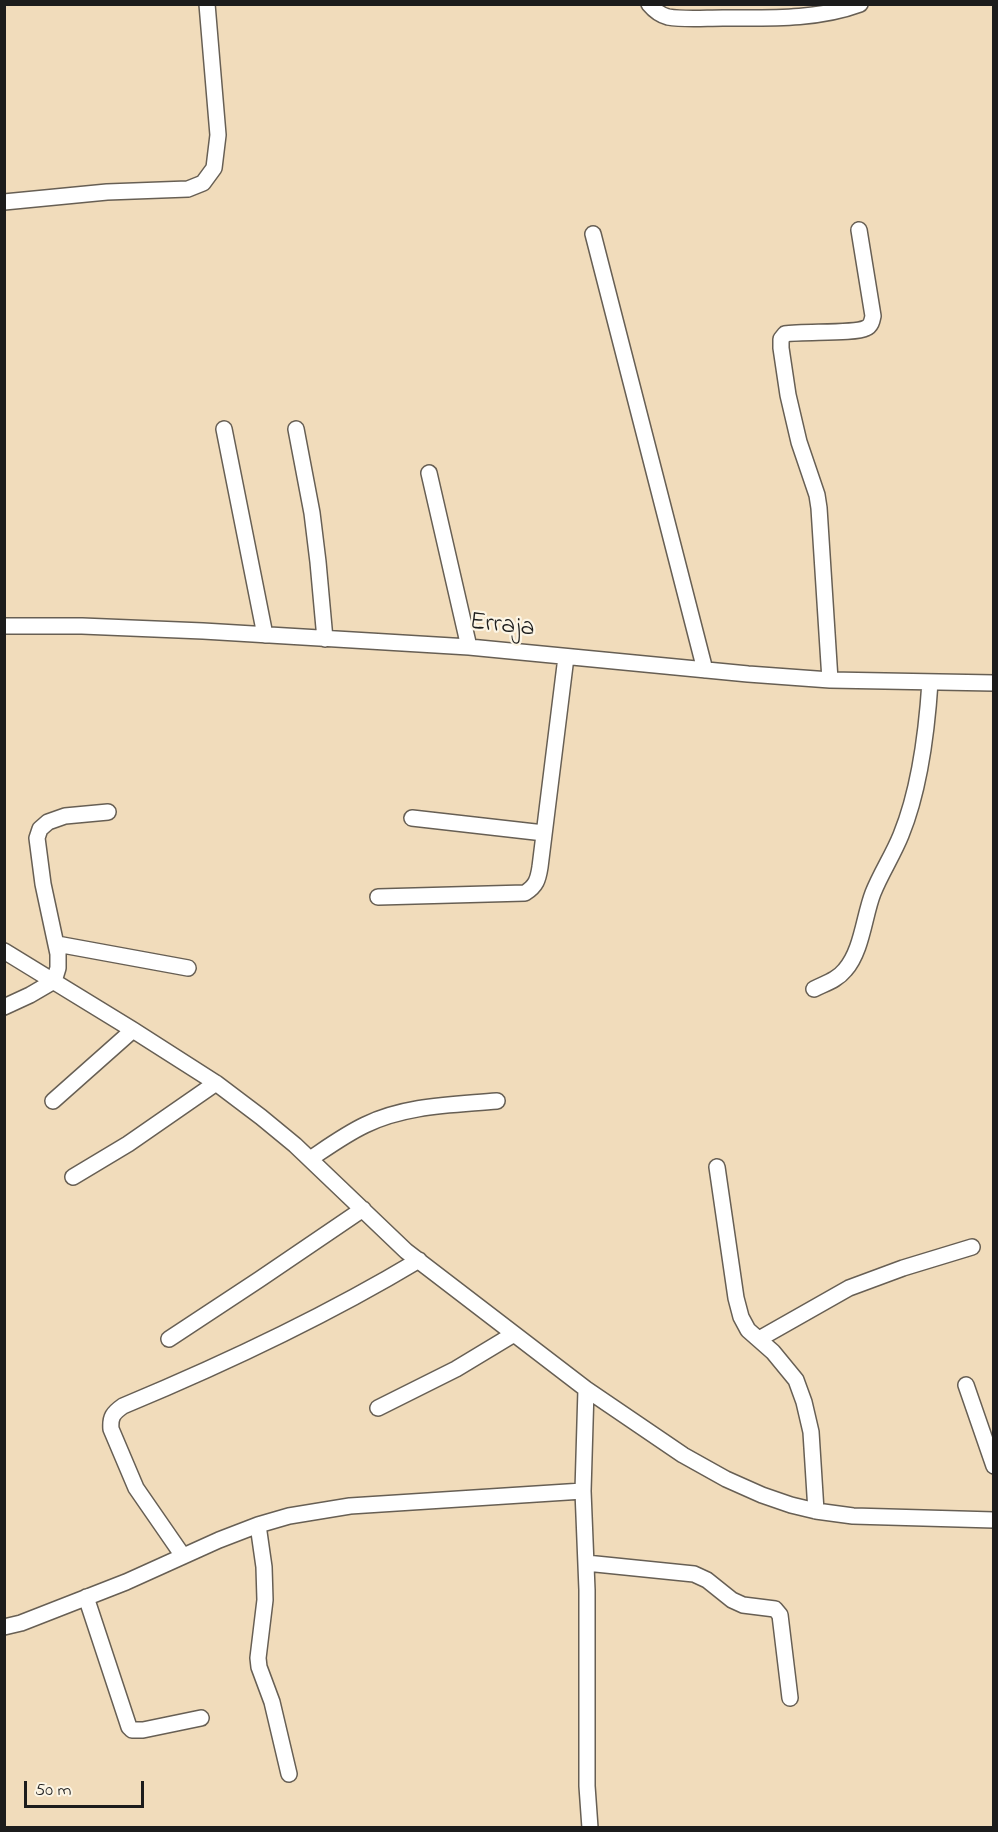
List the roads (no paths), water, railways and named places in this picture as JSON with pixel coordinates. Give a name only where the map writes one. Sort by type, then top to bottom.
[{"type":"street","points":[[4,202],[107,192],[189,189],[203,183],[214,168],[218,135],[207,4]]},
{"type":"street","points":[[649,4],[656,12],[667,17],[689,18],[801,16],[826,13],[861,4]]},
{"type":"street","points":[[830,680],[817,495],[788,395],[781,339],[785,334],[853,331],[866,329],[871,324],[873,316],[859,230]]},
{"type":"street","points":[[593,234],[705,670]]},
{"type":"street","points":[[224,429],[265,635]]},
{"type":"street","points":[[296,429],[312,513],[325,639]]},
{"type":"street","points":[[429,473],[469,647]]},
{"type":"street","name":"Erraja","points":[[4,626],[146,628],[469,647],[830,680],[993,683]]},
{"type":"street","points":[[378,897],[525,893],[533,888],[538,881],[566,657]]},
{"type":"street","points":[[814,989],[837,978],[847,969],[853,958],[872,895],[901,835],[912,801],[921,757],[928,716],[930,682]]},
{"type":"street","points":[[4,1007],[54,981],[58,968],[57,944],[43,884],[37,838],[40,829],[48,822],[65,816],[108,812]]},
{"type":"street","points":[[412,818],[544,833]]},
{"type":"street","points":[[57,944],[188,968]]},
{"type":"street","points":[[4,951],[216,1083],[261,1117],[310,1159],[419,1260],[586,1389],[683,1455],[726,1479],[762,1495],[816,1511],[853,1516],[993,1520]]},
{"type":"street","points":[[53,1101],[133,1030]]},
{"type":"street","points":[[73,1177],[128,1144],[216,1083]]},
{"type":"street","points":[[310,1159],[366,1124],[392,1115],[432,1106],[497,1101]]},
{"type":"street","points":[[717,1167],[736,1298],[741,1317],[748,1330],[773,1352],[796,1380],[804,1401],[811,1432],[816,1511]]},
{"type":"street","points":[[169,1339],[363,1209]]},
{"type":"street","points":[[759,1339],[849,1288],[903,1268],[972,1247]]},
{"type":"street","points":[[183,1556],[136,1488],[111,1429],[110,1420],[113,1413],[123,1406],[215,1367],[308,1321],[363,1293],[419,1260]]},
{"type":"street","points":[[378,1408],[456,1369],[514,1334]]},
{"type":"street","points":[[966,1385],[993,1466]]},
{"type":"street","points":[[586,1389],[583,1491],[586,1563],[587,1786],[590,1827]]},
{"type":"street","points":[[4,1627],[21,1623],[126,1582],[258,1525],[319,1510],[583,1491]]},
{"type":"street","points":[[258,1525],[264,1567],[265,1600],[261,1624],[259,1667],[272,1702],[289,1774]]},
{"type":"street","points":[[586,1563],[694,1574],[707,1580],[732,1600],[743,1605],[775,1609],[780,1615],[783,1628],[790,1698]]},
{"type":"street","points":[[86,1597],[129,1727],[132,1730],[143,1730],[201,1718]]}]
